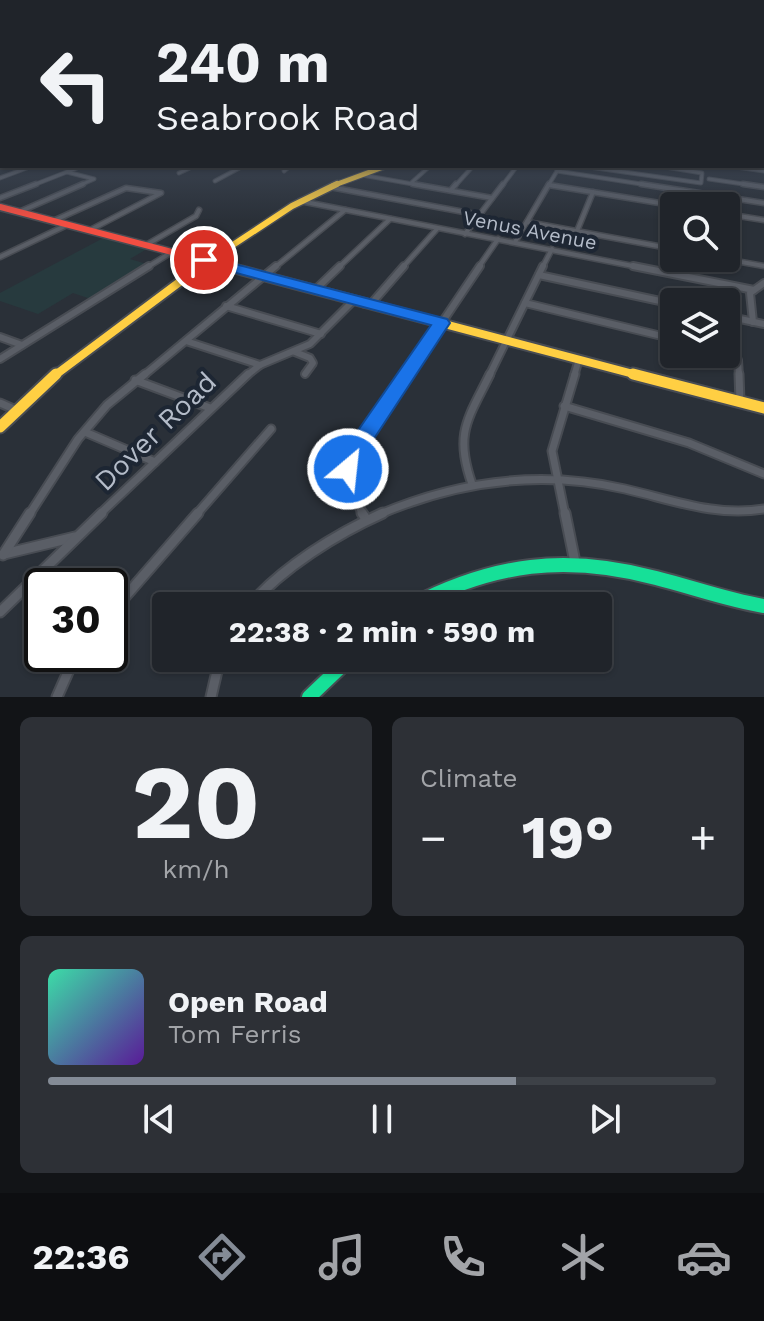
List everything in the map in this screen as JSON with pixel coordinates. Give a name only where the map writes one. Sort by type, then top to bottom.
[{"type":"street","points":[[0,178],[27,168]]},
{"type":"street","points":[[0,206],[77,168]]},
{"type":"street","points":[[179,173],[190,168]]},
{"type":"street","points":[[215,181],[239,168]]},
{"type":"street","points":[[284,171],[288,168]]},
{"type":"street","points":[[0,427],[75,356],[300,201],[380,168]]},
{"type":"street","points":[[411,183],[428,168]]},
{"type":"street","points":[[451,190],[471,168]]},
{"type":"street","points":[[465,234],[515,168]]},
{"type":"street","points":[[515,242],[559,168],[764,203]]},
{"type":"street","points":[[596,168],[701,183],[702,173],[674,168]]},
{"type":"street","points":[[743,168],[764,171]]},
{"type":"street","points":[[0,171],[12,174]]},
{"type":"street","points":[[19,212],[94,179],[67,172]]},
{"type":"street","points":[[361,175],[492,198]]},
{"type":"street","points":[[709,179],[764,187]]},
{"type":"street","points":[[549,185],[660,203]]},
{"type":"street","points":[[329,187],[480,215]]},
{"type":"street","points":[[53,221],[126,188],[161,193],[90,231]]},
{"type":"street","points":[[577,231],[593,192]]},
{"type":"street","name":"Venus Avenue","points":[[300,201],[754,290]]},
{"type":"street","points":[[0,206],[764,408]]},
{"type":"street","points":[[146,245],[196,216],[199,210]]},
{"type":"street","points":[[2,555],[85,432],[107,405],[345,210]]},
{"type":"street","points":[[740,216],[764,220]]},
{"type":"street","points":[[315,290],[390,219]]},
{"type":"street","points":[[527,222],[660,246]]},
{"type":"street","points":[[0,257],[67,225]]},
{"type":"street","points":[[371,304],[437,229]]},
{"type":"street","points":[[366,519],[348,487],[350,460],[498,239]]},
{"type":"street","points":[[472,484],[462,456],[462,436],[552,249]]},
{"type":"street","points":[[0,359],[172,252]]},
{"type":"street","points":[[740,262],[764,266]]},
{"type":"street","points":[[539,275],[660,301]]},
{"type":"street","points":[[753,322],[750,293],[764,283]]},
{"type":"street","name":"Dover Road","points":[[0,612],[238,381],[260,365],[295,352],[321,334],[354,300]]},
{"type":"street","points":[[525,303],[660,336]]},
{"type":"street","points":[[226,306],[321,334]]},
{"type":"street","points":[[740,319],[764,324]]},
{"type":"street","points":[[0,337],[22,345]]},
{"type":"street","points":[[186,341],[260,365]]},
{"type":"street","points":[[295,352],[310,358],[313,363],[305,374]]},
{"type":"street","points":[[575,562],[552,451],[579,359]]},
{"type":"street","points":[[738,368],[740,402]]},
{"type":"street","points":[[135,380],[210,408]]},
{"type":"street","points":[[0,403],[16,410]]},
{"type":"street","points":[[564,406],[689,443],[764,474]]},
{"type":"street","points":[[128,593],[271,429]]},
{"type":"street","points":[[85,432],[155,462]]},
{"type":"street","points":[[263,592],[321,547],[366,519],[420,497],[472,484],[557,479],[633,490],[709,511],[739,513],[764,509]]},
{"type":"street","points":[[2,555],[78,536]]},
{"type":"street","points":[[436,592],[492,570],[534,563],[575,562],[631,571],[725,599],[764,606]]},
{"type":"street","points":[[57,697],[68,672]]},
{"type":"street","points":[[211,697],[217,672]]},
{"type":"street","points":[[309,697],[335,672]]},
{"type":"green space","points":[[107,236],[150,247],[130,259],[150,265],[94,300],[73,293],[38,314],[0,301],[0,293]]},
{"type":"traffic: fast","points":[[439,592],[501,570],[531,565],[593,565],[625,570],[723,598],[764,606]]},
{"type":"traffic: fast","points":[[309,697],[335,672]]},
{"type":"traffic: slow","points":[[0,427],[66,364],[177,282],[292,206],[329,187],[381,168]]},
{"type":"traffic: slow","points":[[365,303],[764,408]]},
{"type":"traffic: jam","points":[[0,207],[365,303]]},
{"type":"route","points":[[204,260],[441,323],[354,452],[348,469]]}]
